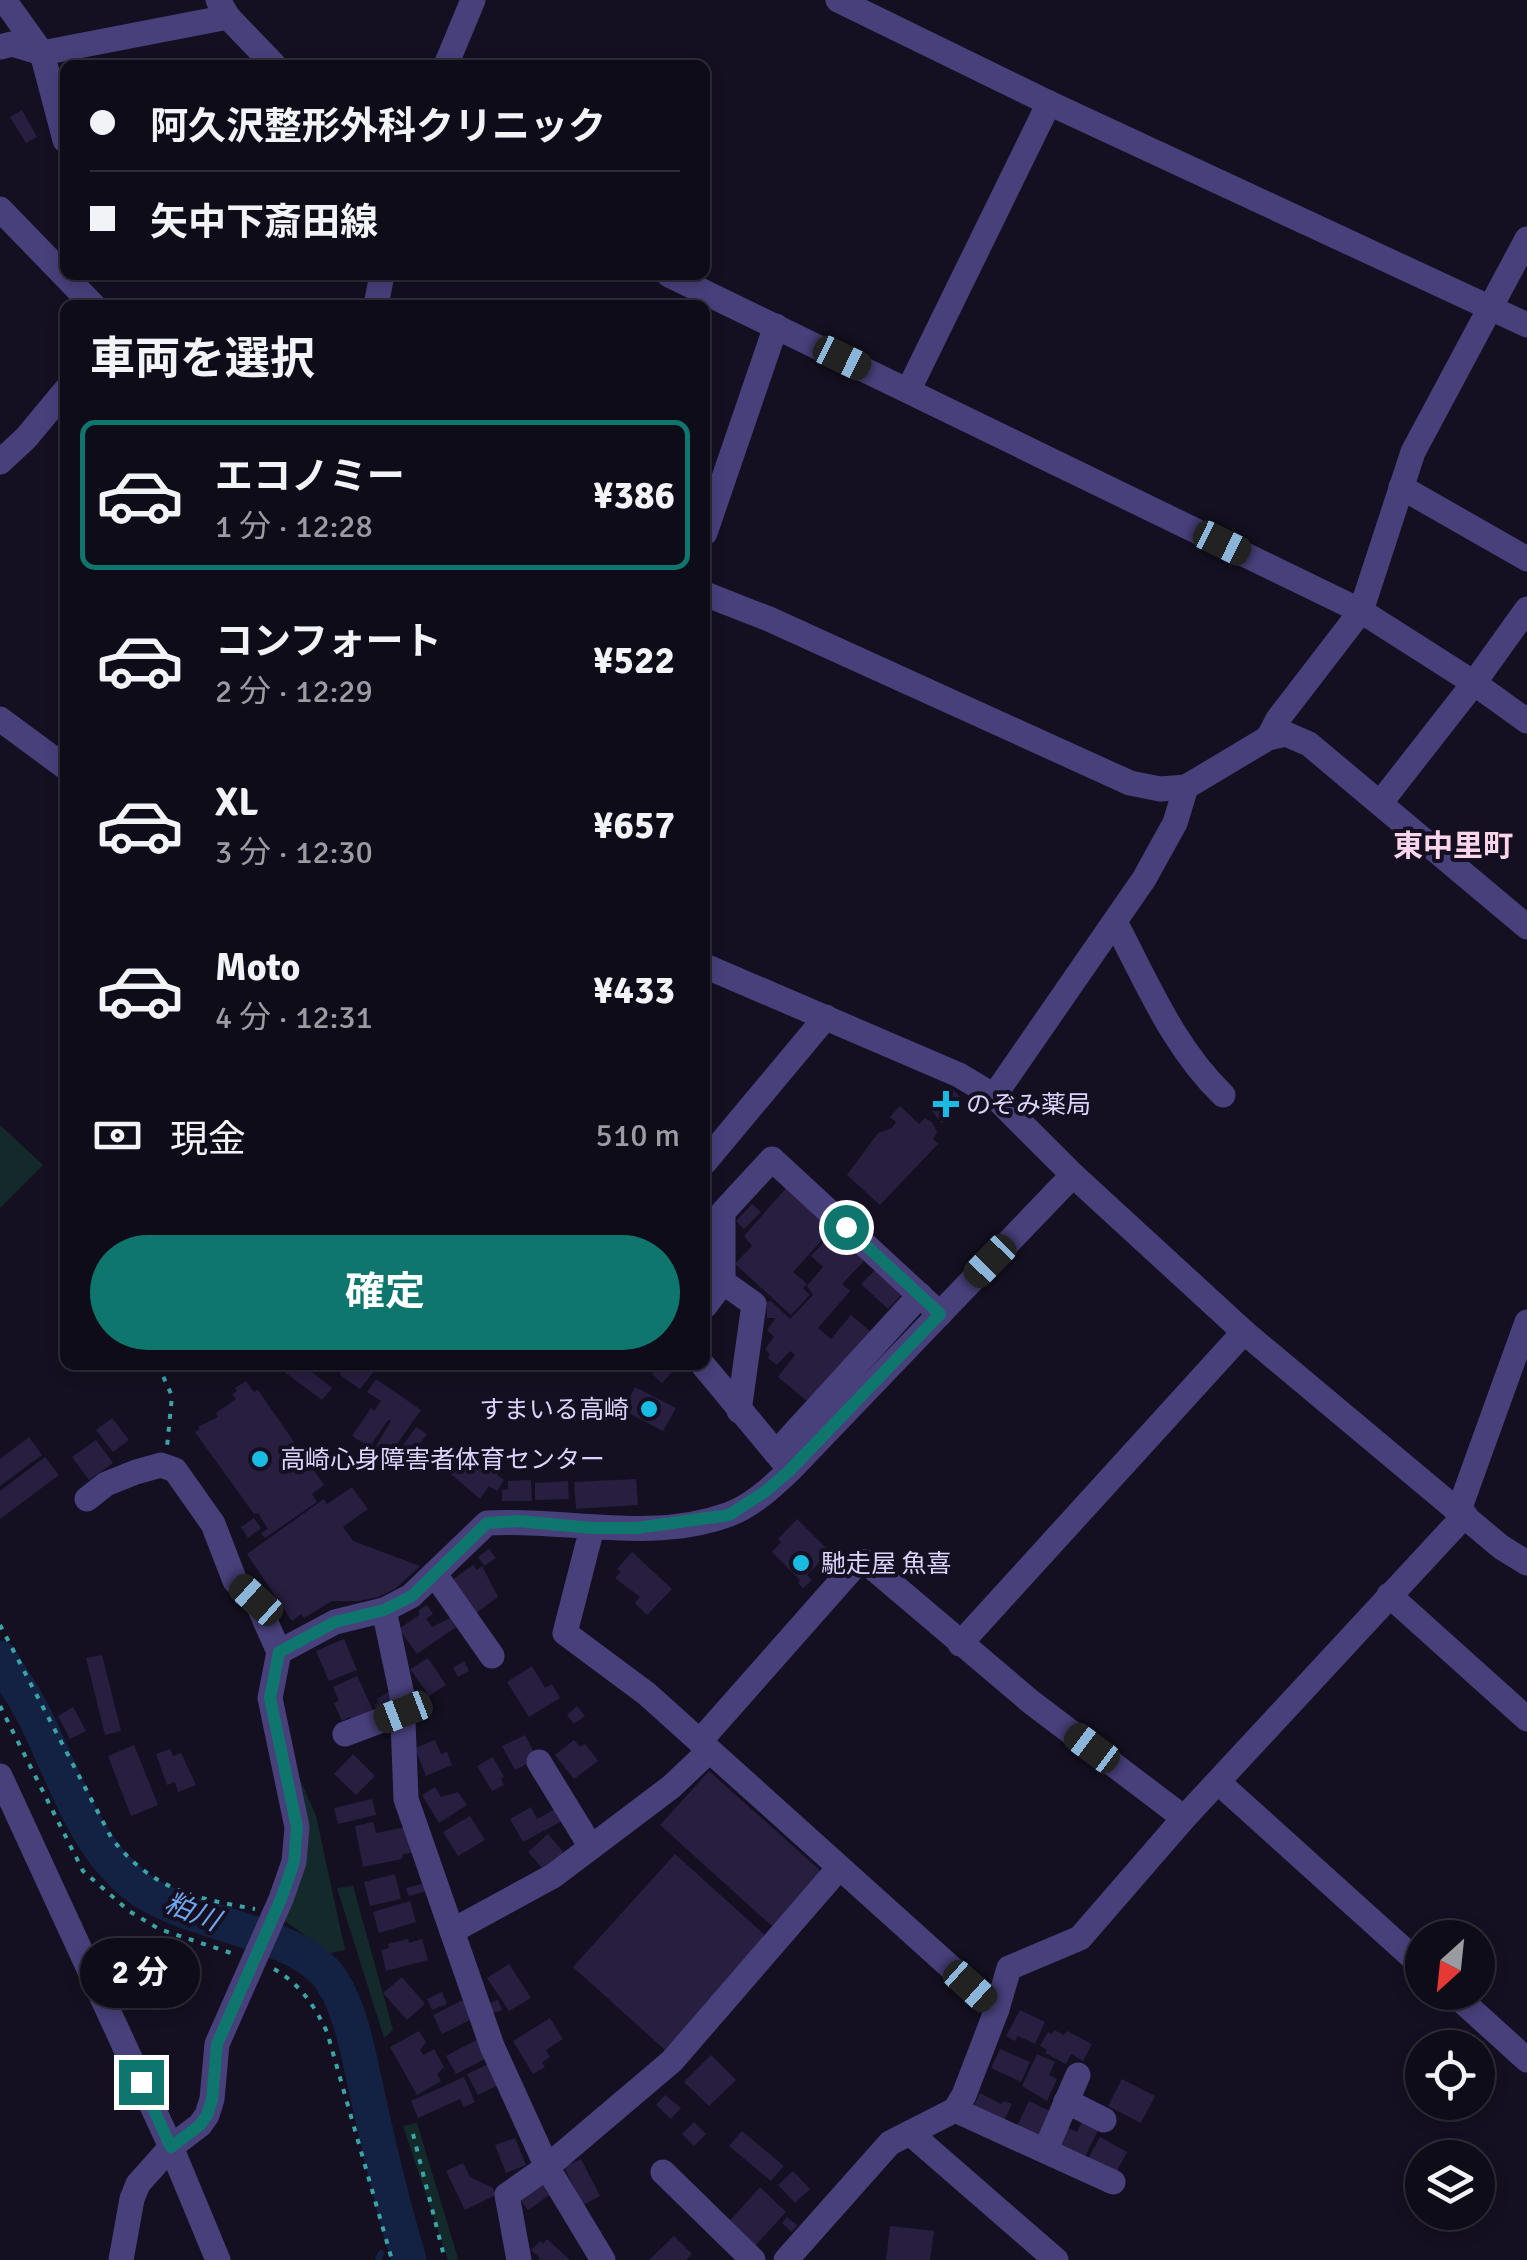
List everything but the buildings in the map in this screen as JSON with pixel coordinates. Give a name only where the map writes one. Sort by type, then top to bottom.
[{"type":"street","points":[[4,0],[42,54],[60,121]]},
{"type":"street","points":[[448,60],[473,0]]},
{"type":"street","points":[[838,0],[1527,326]]},
{"type":"street","points":[[0,47],[12,44],[42,54],[227,8],[270,60]]},
{"type":"street","points":[[909,390],[1049,103]]},
{"type":"street","points":[[0,209],[60,270]]},
{"type":"street","points":[[1268,738],[1278,719],[1361,611],[1413,452],[1527,240]]},
{"type":"street","points":[[70,280],[88,300]]},
{"type":"street","points":[[679,280],[1361,611],[1527,721]]},
{"type":"street","points":[[710,518],[776,326]]},
{"type":"street","points":[[0,462],[26,438],[60,396]]},
{"type":"street","points":[[1402,487],[1527,559]]},
{"type":"street","points":[[710,596],[769,618],[1130,784],[1160,789],[1186,787],[1268,738],[1286,734],[1309,744],[1527,927]]},
{"type":"street","points":[[1381,802],[1527,609]]},
{"type":"street","points":[[0,719],[60,763]]},
{"type":"street","points":[[994,1096],[1115,922],[1176,824],[1186,787]]},
{"type":"street","points":[[1115,922],[1172,1031],[1200,1073],[1223,1095]]},
{"type":"street","points":[[710,968],[959,1075],[994,1096],[1073,1175],[1244,1332],[1527,1563]]},
{"type":"street","points":[[710,1156],[826,1017]]},
{"type":"street","points":[[710,1299],[723,1282],[722,1212],[772,1159],[940,1314]]},
{"type":"street","points":[[783,1462],[940,1314],[1073,1175]]},
{"type":"street","points":[[723,1282],[754,1304],[739,1410]]},
{"type":"street","points":[[279,1652],[335,1622],[384,1610],[412,1596],[487,1523],[518,1521],[637,1528],[729,1515],[766,1491],[783,1462],[920,1295]]},
{"type":"street","points":[[786,2260],[890,2143],[955,2110],[997,2009],[1008,1968],[1080,1938],[1462,1512],[1527,1322]]},
{"type":"street","points":[[960,1644],[1244,1332]]},
{"type":"street","points":[[706,1370],[783,1462]]},
{"type":"street","points":[[87,1499],[106,1484],[162,1465],[175,1470],[213,1524],[235,1581],[256,1600],[279,1652],[270,1698],[297,1827],[294,1862],[265,1914],[254,1958],[217,2044],[207,2115],[138,2184],[121,2260]]},
{"type":"street","points":[[592,1528],[565,1633],[647,1694],[997,2009]]},
{"type":"street","points":[[452,1931],[552,1876],[671,1787],[859,1560],[1184,1818]]},
{"type":"street","points":[[436,1576],[492,1656]]},
{"type":"street","points":[[1389,1595],[1527,1720]]},
{"type":"street","points":[[384,1610],[403,1712],[406,1799],[492,2046],[547,2167],[603,2260]]},
{"type":"street","points":[[344,1734],[403,1712]]},
{"type":"street","points":[[539,1762],[592,1847]]},
{"type":"street","points":[[0,1776],[171,2147],[218,2260]]},
{"type":"street","points":[[1218,1782],[1405,1951]]},
{"type":"street","points":[[519,2260],[507,2195],[547,2167],[672,2061],[839,1868]]},
{"type":"street","points":[[1472,2010],[1527,2060]]},
{"type":"street","points":[[1046,2148],[1078,2075]]},
{"type":"street","points":[[1066,2101],[1104,2120]]},
{"type":"street","points":[[955,2110],[1046,2148],[1113,2182]]},
{"type":"street","points":[[910,2133],[1056,2260]]},
{"type":"street","points":[[663,2172],[753,2260]]},
{"type":"path","points":[[160,1370],[172,1396],[167,1455],[175,1470]]},
{"type":"path","points":[[0,1626],[104,1824],[127,1858],[158,1882],[185,1896],[265,1914]]},
{"type":"path","points":[[0,1706],[82,1870],[129,1911],[159,1928],[254,1958],[302,1989],[327,2032],[392,2260]]},
{"type":"path","points":[[413,2134],[444,2260]]},
{"type":"green space","points":[[0,1125],[43,1165],[0,1208]]},
{"type":"green space","points":[[299,1777],[316,1816],[345,1950],[331,1953],[279,1918]]},
{"type":"green space","points":[[353,1886],[393,2030],[384,2038],[337,1888]]},
{"type":"green space","points":[[417,2123],[458,2260],[448,2260],[403,2126]]},
{"type":"waterway","name":"粕川","points":[[0,1658],[31,1709],[76,1808],[118,1870],[136,1886],[184,1911],[295,1950],[332,1981],[354,2037],[409,2260]]},
{"type":"waterway","points":[[378,2260],[381,2253]]},
{"type":"place","name":"のぞみ薬局","points":[[946,1104]]},
{"type":"place","name":"すまいる高崎","points":[[649,1409]]},
{"type":"place","name":"高崎心身障害者体育センター","points":[[260,1459]]},
{"type":"place","name":"馳走屋 魚喜","points":[[801,1563]]},
{"type":"district","name":"東中里町","points":[[1453,846]]},
{"type":"route","points":[[141,2082],[171,2147],[207,2115],[217,2044],[294,1862],[297,1827],[270,1698],[279,1652],[335,1622],[384,1610],[412,1596],[487,1523],[518,1521],[637,1528],[696,1522],[729,1515],[766,1491],[940,1314],[846,1227]]}]
